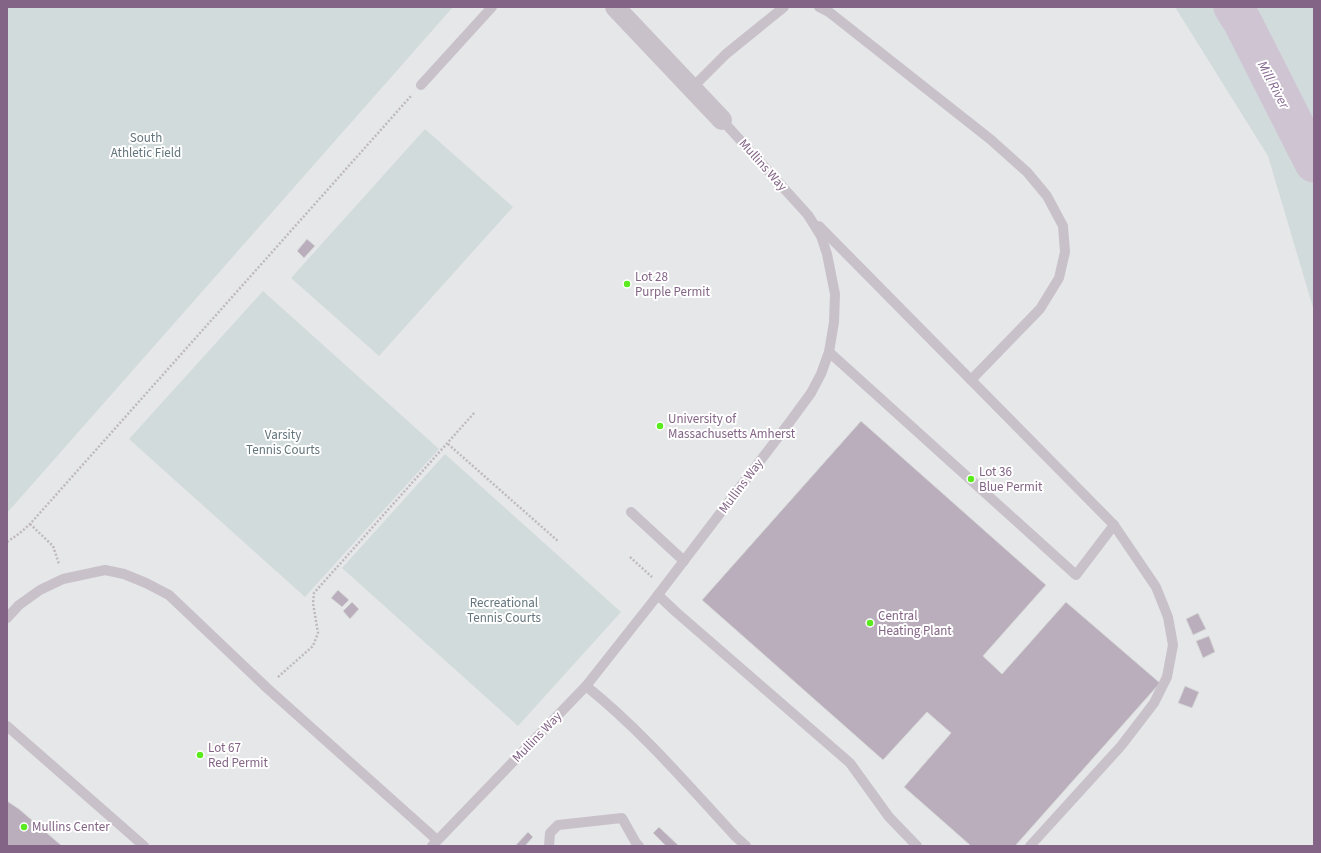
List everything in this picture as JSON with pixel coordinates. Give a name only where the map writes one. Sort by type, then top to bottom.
[{"type":"street","name":"Mullins Way","points":[[615,7],[722,120]]},
{"type":"lane","points":[[421,85],[492,7]]},
{"type":"lane","points":[[692,88],[726,54],[784,7]]},
{"type":"lane","points":[[819,7],[829,12],[983,134],[1027,172],[1047,196],[1063,226],[1065,252],[1059,278],[1040,309],[971,380]]},
{"type":"lane","name":"Mullins Way","points":[[434,843],[586,686],[658,595],[811,393],[821,374],[829,352],[834,322],[835,294],[827,254],[821,236],[808,215],[722,120]]},
{"type":"lane","points":[[808,215],[1114,525],[1156,587],[1168,617],[1173,645],[1167,677],[1154,703],[1121,746],[1030,846]]},
{"type":"lane","points":[[829,352],[1076,575],[1114,525]]},
{"type":"lane","points":[[632,512],[684,561]]},
{"type":"lane","points":[[7,618],[19,605],[40,590],[63,579],[105,570],[131,577],[169,595],[266,688],[434,843]]},
{"type":"lane","points":[[658,595],[850,763],[889,817],[917,846]]},
{"type":"lane","points":[[586,686],[606,702],[649,743],[746,846]]},
{"type":"lane","points":[[7,726],[144,846]]},
{"type":"lane","points":[[549,846],[550,833],[558,825],[622,818],[639,846]]},
{"type":"path","points":[[7,542],[30,524],[421,85]]},
{"type":"path","points":[[266,688],[313,646],[318,633],[313,603],[314,593],[475,412]]},
{"type":"path","points":[[448,444],[559,542]]},
{"type":"path","points":[[30,524],[53,546],[63,579]]},
{"type":"path","points":[[630,557],[654,578]]},
{"type":"shaded area","name":"University of Massachusetts Amherst","points":[[7,7],[1314,7],[1314,846],[7,846]]},
{"type":"green space","name":"South Athletic Field","points":[[7,7],[453,7],[7,513]]},
{"type":"green space","points":[[1175,7],[1314,7],[1314,311],[1268,156]]},
{"type":"green space","points":[[425,129],[513,207],[379,356],[291,278]]},
{"type":"green space","name":"Varsity Tennis Courts","points":[[263,291],[439,449],[305,597],[129,439]]},
{"type":"green space","name":"Recreational Tennis Courts","points":[[445,454],[621,612],[518,726],[342,568]]},
{"type":"building","points":[[307,239],[315,246],[304,258],[297,251]]},
{"type":"building","name":"Central Heating Plant","points":[[861,421],[1046,585],[983,656],[1002,674],[1066,602],[1160,683],[1015,846],[971,846],[904,787],[951,733],[927,712],[883,760],[702,600]]},
{"type":"building","points":[[338,590],[349,600],[342,607],[331,598]]},
{"type":"building","points":[[352,602],[359,609],[350,619],[343,611]]},
{"type":"building","points":[[1198,613],[1206,629],[1193,635],[1186,619]]},
{"type":"building","points":[[1209,636],[1215,652],[1203,658],[1196,641]]},
{"type":"building","points":[[1185,686],[1199,692],[1192,708],[1178,703]]},
{"type":"building","name":"Mullins Center","points":[[7,801],[19,809],[62,846],[7,846]]},
{"type":"building","points":[[659,827],[679,846],[666,846],[653,833]]},
{"type":"building","points":[[528,832],[533,837],[525,846],[515,846]]},
{"type":"waterway","name":"Mill River","points":[[1233,7],[1242,21],[1314,163]]},
{"type":"place","name":"Lot 28 Purple Permit","points":[[627,284]]},
{"type":"place","name":"University of Massachusetts Amherst","points":[[660,426]]},
{"type":"place","name":"Lot 36 Blue Permit","points":[[971,479]]},
{"type":"place","name":"Central Heating Plant","points":[[870,623]]},
{"type":"place","name":"Lot 67 Red Permit","points":[[200,755]]},
{"type":"place","name":"Mullins Center","points":[[24,827]]}]
